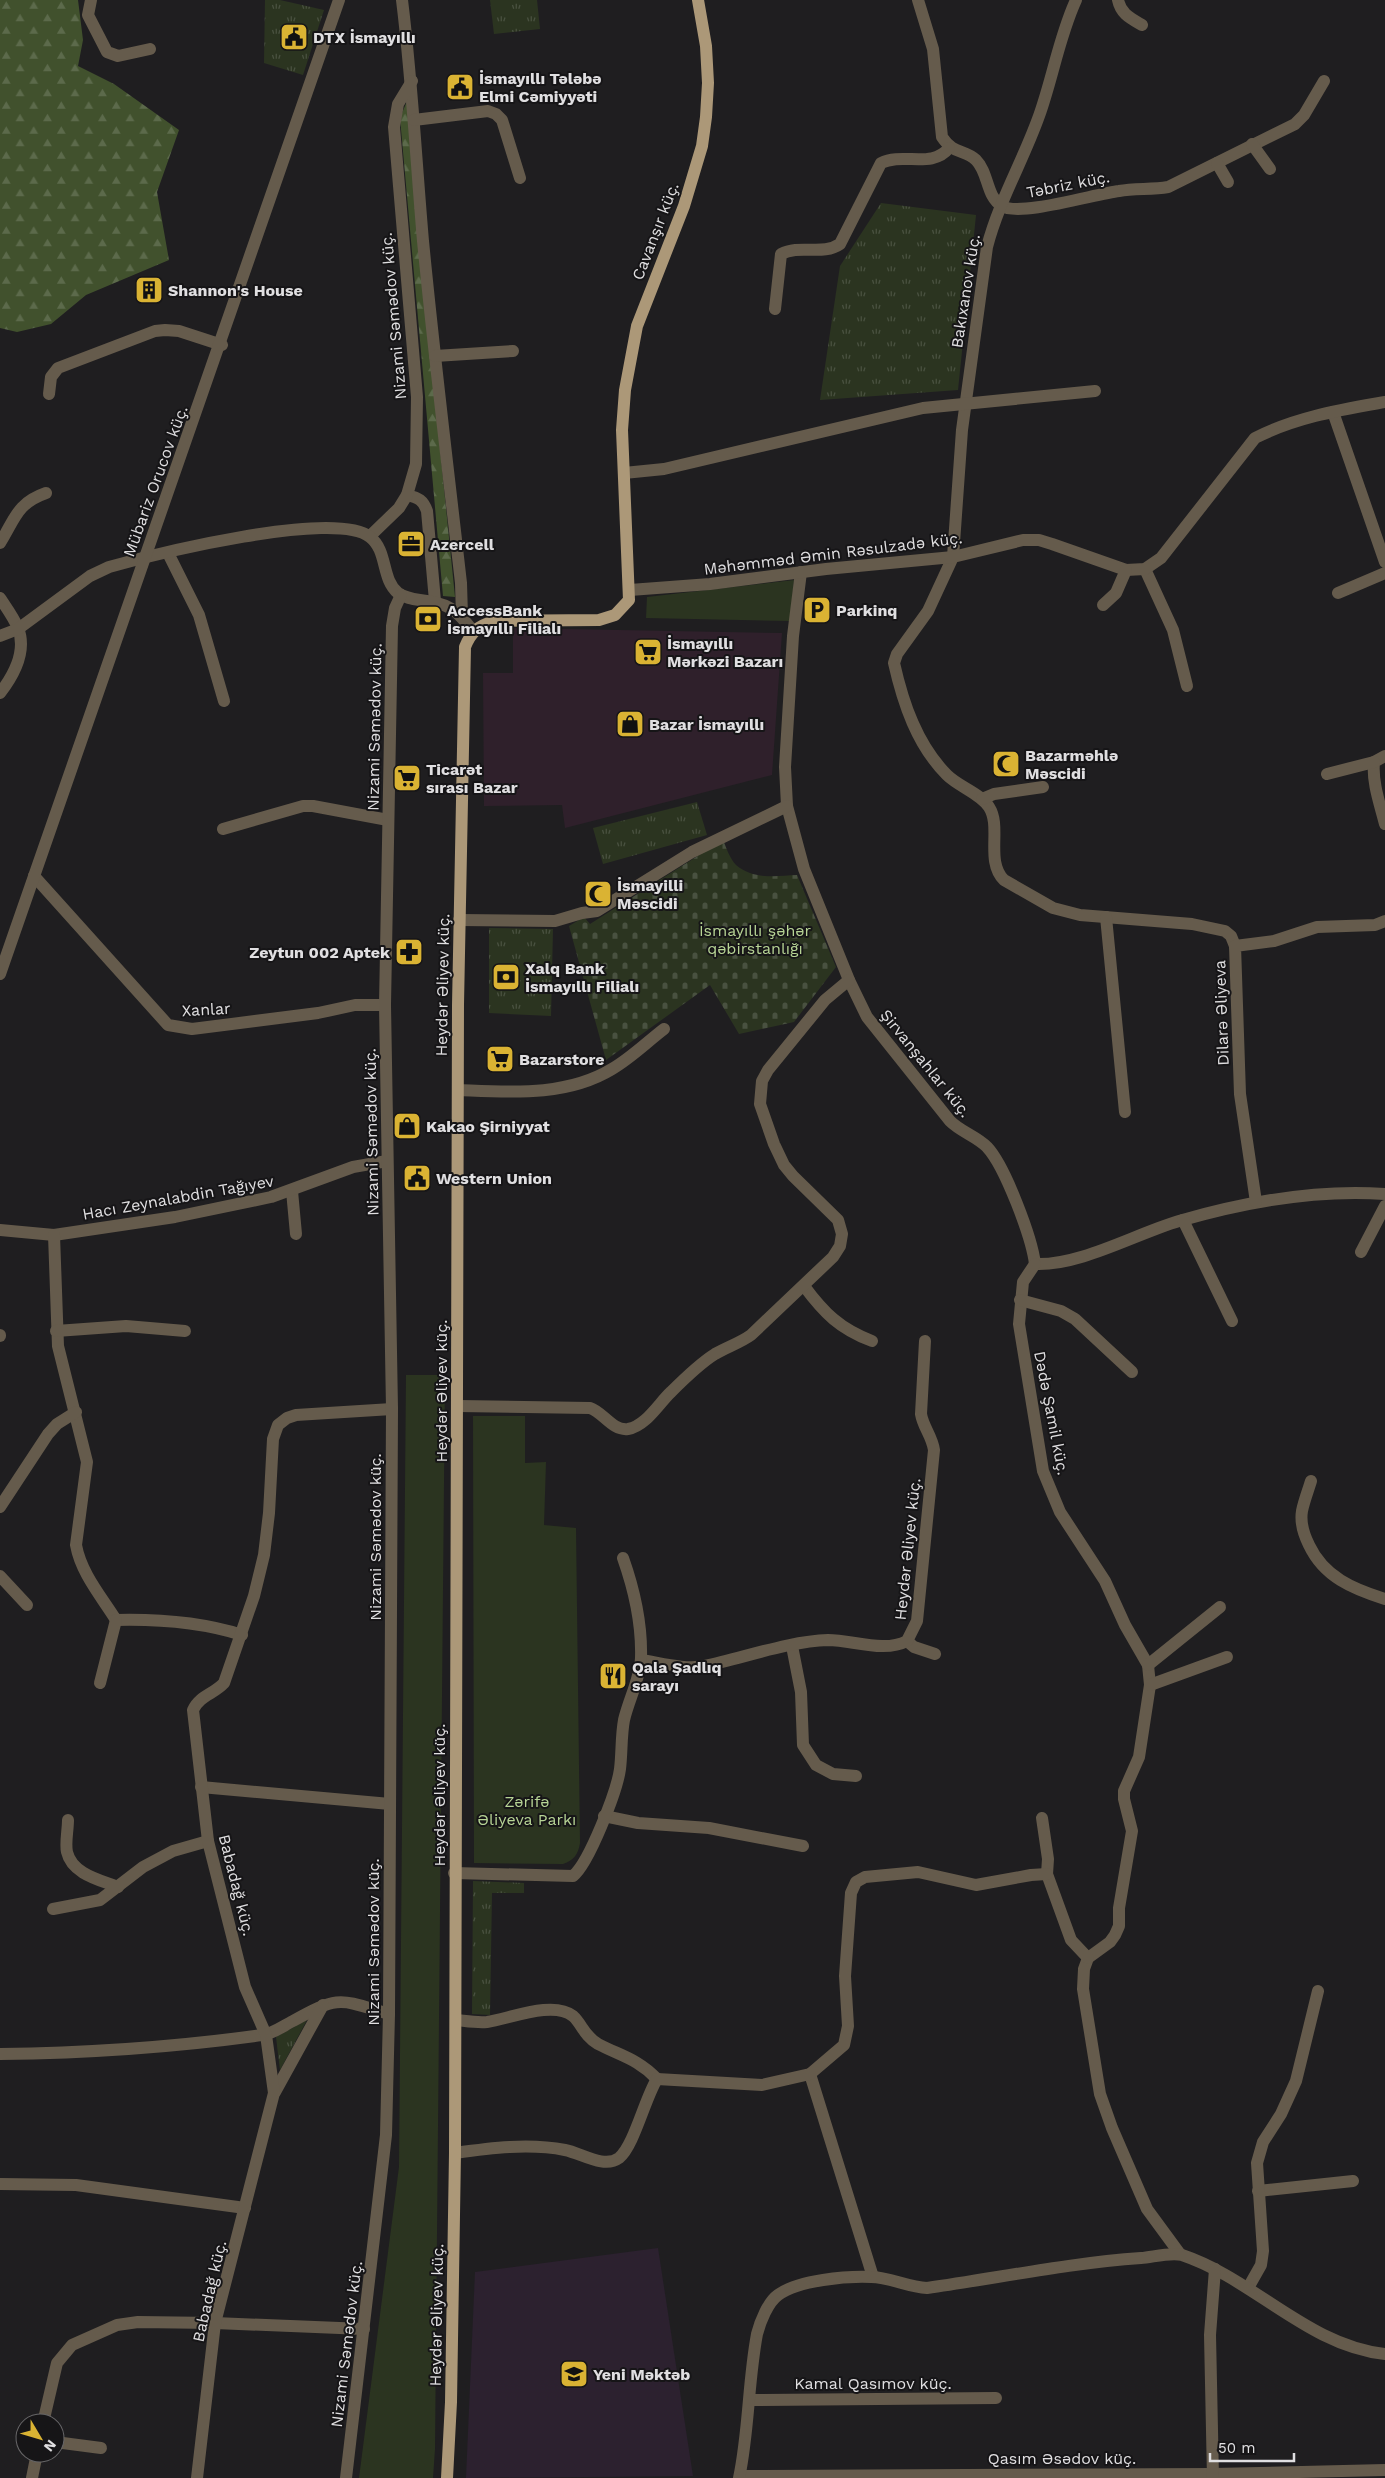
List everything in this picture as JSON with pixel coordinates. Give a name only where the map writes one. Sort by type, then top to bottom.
[{"type":"main road","name":"Cavanşır küç.","points":[[473,631],[482,624],[494,621],[599,620],[621,611],[629,600],[623,410],[631,352],[645,302],[684,206],[702,146],[708,83],[706,46],[698,0]]},
{"type":"main road","name":"Heydər Əliyev küç.","points":[[447,2478],[451,2392],[455,2153],[454,1873],[458,1406],[459,920],[465,647],[473,631]]},
{"type":"street","points":[[91,0],[88,15],[107,52],[118,56],[150,49]]},
{"type":"street","name":"Mübariz Orucov küç.","points":[[0,974],[144,559],[222,345],[340,0]]},
{"type":"street","points":[[402,0],[412,81],[435,356],[461,582],[462,616]]},
{"type":"street","points":[[918,0],[933,49],[942,137],[949,148],[974,159],[982,167],[992,196],[1000,206]]},
{"type":"street","name":"Təbriz küç.","points":[[1076,0],[1060,39],[1038,118],[1000,206],[1009,209],[1025,209],[1120,190],[1152,190],[1168,187],[1295,124],[1304,115],[1324,81]]},
{"type":"street","points":[[1118,0],[1120,9],[1128,17],[1142,25]]},
{"type":"street","name":"Nizami Səmədov küç.","points":[[370,536],[399,508],[408,495],[416,464],[416,397],[394,127],[398,104],[412,81]]},
{"type":"street","points":[[414,120],[488,111],[496,114],[502,120],[520,178]]},
{"type":"street","points":[[1252,144],[1270,169]]},
{"type":"street","points":[[775,309],[781,254],[790,249],[832,250],[840,244],[882,163],[888,160],[929,159],[943,155],[949,148]]},
{"type":"street","points":[[1217,163],[1228,182]]},
{"type":"street","name":"Bakıxanov küç.","points":[[953,557],[965,403],[987,247],[1000,206]]},
{"type":"street","points":[[49,394],[51,377],[58,368],[155,331],[180,330],[222,345]]},
{"type":"street","points":[[435,356],[513,350]]},
{"type":"street","points":[[624,473],[664,469],[902,412],[965,403],[1095,391]]},
{"type":"street","points":[[1187,686],[1173,630],[1145,569],[1161,558],[1254,438],[1272,429],[1304,418],[1385,402]]},
{"type":"street","points":[[1333,412],[1385,562]]},
{"type":"street","points":[[0,543],[25,503],[46,493]]},
{"type":"street","points":[[408,495],[424,502],[427,511],[435,601]]},
{"type":"street","points":[[0,636],[18,629],[90,576],[109,566],[288,530],[342,528],[360,531],[370,536],[380,550],[391,584],[401,595],[435,601],[453,608],[462,616],[473,631]]},
{"type":"street","name":"Məhəmməd Əmin Rəsulzadə küç.","points":[[630,590],[710,584],[801,572],[953,557],[1010,542],[1039,540],[1126,570],[1145,569]]},
{"type":"street","points":[[168,553],[199,615],[224,701]]},
{"type":"street","points":[[953,557],[928,611],[896,654],[894,663],[912,723],[927,752],[947,775],[982,799],[992,812],[998,874],[1004,880],[1053,908],[1080,915],[1192,924],[1224,931],[1231,936],[1236,946]]},
{"type":"street","points":[[1103,605],[1116,593],[1126,570]]},
{"type":"street","name":"Şirvanşahlar küç.","points":[[801,572],[793,636],[785,767],[787,806],[804,869],[848,980],[867,1017],[944,1114],[960,1130],[984,1145],[996,1159],[1026,1227],[1034,1264]]},
{"type":"street","points":[[1338,593],[1385,573]]},
{"type":"street","name":"Nizami Səmədov küç.","points":[[346,2478],[386,2135],[389,2014],[392,1409],[385,1004],[392,626],[401,595]]},
{"type":"street","points":[[0,598],[18,629],[19,660],[14,674],[0,693]]},
{"type":"street","points":[[1327,774],[1380,759]]},
{"type":"street","points":[[1380,759],[1373,780],[1385,824]]},
{"type":"street","points":[[982,799],[994,794],[1043,787]]},
{"type":"street","points":[[223,829],[303,806],[313,806],[388,820]]},
{"type":"street","points":[[459,920],[556,921],[582,913],[597,911],[692,852],[787,806]]},
{"type":"street","name":"Xanlar","points":[[34,876],[168,1025],[192,1029],[318,1013],[355,1005],[385,1004]]},
{"type":"street","points":[[1106,917],[1124,1112]]},
{"type":"street","name":"Dilarə Əliyeva","points":[[1256,1202],[1240,1094],[1236,946],[1274,941],[1317,927],[1384,923]]},
{"type":"street","points":[[458,1406],[590,1408],[599,1411],[610,1422],[621,1429],[630,1428],[645,1419],[702,1364],[716,1354],[752,1335],[833,1257],[840,1246],[842,1234],[838,1220],[784,1165],[760,1104],[762,1081],[768,1070],[825,1000],[848,980]]},
{"type":"street","points":[[458,1090],[531,1092],[584,1082],[612,1069],[664,1029]]},
{"type":"street","name":"Hacı Zeynalabdin Tağıyev","points":[[0,1230],[54,1236],[175,1217],[292,1191],[353,1167],[387,1161]]},
{"type":"street","points":[[292,1191],[296,1234]]},
{"type":"street","points":[[1034,1264],[1065,1262],[1183,1220],[1256,1202],[1323,1194],[1363,1192],[1385,1194]]},
{"type":"street","points":[[1361,1252],[1385,1206]]},
{"type":"street","points":[[1183,1220],[1232,1321]]},
{"type":"street","points":[[54,1236],[56,1331],[87,1462],[77,1529],[76,1545],[78,1558],[116,1620],[100,1683]]},
{"type":"street","name":"Dədə Şamil küç.","points":[[1034,1264],[1023,1282],[1019,1324],[1043,1472],[1060,1512],[1105,1581],[1125,1625],[1148,1665],[1150,1686],[1139,1757],[1124,1791],[1124,1799],[1132,1831],[1119,1908],[1119,1926],[1116,1935],[1110,1942],[1088,1958]]},
{"type":"street","points":[[804,1286],[823,1312],[852,1334],[872,1341]]},
{"type":"street","points":[[1020,1300],[1061,1311],[1075,1318],[1132,1372]]},
{"type":"street","points":[[56,1331],[126,1326],[185,1331]]},
{"type":"street","name":"Heydər Əliyev küç.","points":[[641,1660],[683,1666],[704,1666],[736,1657],[828,1640],[892,1646],[907,1641],[917,1621],[934,1450],[932,1438],[922,1422],[921,1414],[925,1341]]},
{"type":"street","name":"Babadağ küç.","points":[[197,2478],[215,2323],[274,2093],[266,2035],[246,1986],[208,1841],[194,1710],[197,1702],[224,1683],[242,1635],[264,1555],[274,1439],[278,1425],[287,1418],[296,1415],[392,1409]]},
{"type":"street","points":[[0,1507],[48,1434],[57,1424],[76,1412]]},
{"type":"street","points":[[1310,1482],[1302,1513],[1304,1534],[1316,1560],[1332,1576],[1364,1593],[1385,1599]]},
{"type":"street","points":[[454,1873],[573,1876],[584,1864],[620,1771],[624,1723],[641,1660],[640,1624],[632,1584],[623,1558]]},
{"type":"street","points":[[0,1576],[27,1605]]},
{"type":"street","points":[[1148,1665],[1220,1607]]},
{"type":"street","points":[[116,1620],[194,1623],[213,1626],[242,1635]]},
{"type":"street","points":[[907,1641],[914,1647],[935,1654]]},
{"type":"street","points":[[792,1646],[801,1692],[802,1745],[816,1765],[833,1774],[856,1776]]},
{"type":"street","points":[[1150,1686],[1227,1657]]},
{"type":"street","points":[[201,1787],[390,1804]]},
{"type":"street","points":[[604,1816],[638,1823],[708,1828],[802,1846]]},
{"type":"street","points":[[1042,1818],[1048,1859],[1047,1874],[1072,1940],[1088,1958],[1084,1969],[1083,1989],[1100,2094],[1112,2128],[1148,2209],[1180,2254]]},
{"type":"street","points":[[68,1820],[67,1852],[70,1861],[84,1874],[118,1887]]},
{"type":"street","points":[[53,1909],[100,1900],[143,1867],[173,1851],[208,1841]]},
{"type":"street","points":[[456,2020],[485,2022],[527,2012],[547,2010],[563,2012],[573,2016],[587,2036],[598,2044],[637,2061],[657,2079],[727,2085],[762,2085],[810,2074],[844,2045],[848,2026],[845,1976],[850,1902],[851,1893],[856,1882],[866,1877],[918,1872],[976,1884],[1047,1874]]},
{"type":"street","points":[[1248,2288],[1261,2265],[1263,2251],[1257,2163],[1263,2142],[1281,2114],[1296,2080],[1318,1991]]},
{"type":"street","points":[[0,2054],[56,2053],[266,2035],[323,2004],[344,2001],[389,2014]]},
{"type":"street","points":[[274,2093],[323,2004]]},
{"type":"street","points":[[810,2074],[873,2277]]},
{"type":"street","points":[[455,2153],[520,2147],[567,2150],[606,2163],[618,2159],[626,2150],[648,2094],[657,2079]]},
{"type":"street","points":[[1258,2191],[1353,2181]]},
{"type":"street","points":[[0,2184],[76,2185],[245,2208]]},
{"type":"street","points":[[740,2477],[758,2333],[766,2311],[778,2295],[797,2286],[816,2282],[873,2277],[910,2287],[927,2288],[1086,2262],[1180,2254],[1215,2269],[1331,2340],[1354,2349],[1385,2354]]},
{"type":"street","points":[[1213,2476],[1210,2335],[1215,2269]]},
{"type":"street","points":[[45,2413],[57,2362],[72,2345],[118,2324],[138,2322],[215,2323],[364,2329]]},
{"type":"street","name":"Kamal Qasımov küç.","points":[[750,2400],[996,2398]]},
{"type":"street","points":[[65,2443],[101,2448]]},
{"type":"street","points":[[32,2478],[35,2463]]},
{"type":"street","name":"Qasım Əsədov küç.","points":[[740,2477],[1213,2476],[1385,2470]]},
{"type":"shaded area","name":"Bazar İsmayıllı","points":[[513,628],[782,633],[772,775],[565,828],[562,805],[484,806],[483,673],[513,673]]},
{"type":"shaded area","name":"Yeni Məktəb","points":[[658,2248],[693,2476],[466,2478],[475,2272]]},
{"type":"green space","points":[[0,0],[78,0],[83,40],[78,66],[114,84],[179,130],[157,192],[169,260],[86,295],[51,324],[17,332],[0,328]]},
{"type":"green space","points":[[265,0],[280,0],[324,10],[303,75],[264,63]]},
{"type":"green space","points":[[490,0],[537,0],[540,29],[494,34]]},
{"type":"green space","points":[[407,101],[419,241],[455,597],[443,596],[400,118]]},
{"type":"green space","points":[[881,203],[976,215],[958,390],[820,400],[840,266]]},
{"type":"green space","points":[[794,580],[790,621],[646,618],[647,597]]},
{"type":"green space","points":[[697,802],[707,835],[603,864],[593,828]]},
{"type":"green space","name":"İsmayıllı şəhər qəbirstanlığı","points":[[723,840],[732,860],[743,870],[765,876],[797,875],[836,967],[794,1022],[739,1034],[710,985],[606,1060],[569,926],[584,917],[590,924]]},
{"type":"green space","points":[[489,928],[553,929],[551,1016],[489,1013]]},
{"type":"green space","points":[[406,1375],[445,1375],[435,2449],[433,2478],[359,2478],[399,2167]]},
{"type":"green space","name":"Zərifə Əliyeva Parkı","points":[[473,1416],[525,1416],[525,1463],[546,1462],[544,1525],[576,1528],[580,1843],[575,1856],[563,1864],[474,1863]]},
{"type":"green space","points":[[473,1881],[524,1883],[524,1893],[492,1893],[490,2015],[472,2014]]},
{"type":"green space","points":[[307,2020],[280,2070],[276,2037]]},
{"type":"place","name":"DTX İsmayıllı","points":[[294,37]]},
{"type":"place","name":"İsmayıllı Tələbə Elmi Cəmiyyəti","points":[[460,87]]},
{"type":"place","name":"Shannon's House","points":[[149,290]]},
{"type":"place","name":"Azercell","points":[[411,544]]},
{"type":"place","name":"Parkinq","points":[[817,610]]},
{"type":"place","name":"AccessBank İsmayıllı Filialı","points":[[428,619]]},
{"type":"place","name":"İsmayıllı Mərkəzi Bazarı","points":[[648,652]]},
{"type":"place","name":"Bazar İsmayıllı","points":[[630,724]]},
{"type":"place","name":"Bazarməhlə Məscidi","points":[[1006,764]]},
{"type":"place","name":"Ticarət sırası Bazar","points":[[407,778]]},
{"type":"place","name":"İsmayilli Məscidi","points":[[598,894]]},
{"type":"place","name":"Zeytun 002 Aptek","points":[[409,952]]},
{"type":"place","name":"Xalq Bank İsmayıllı Filialı","points":[[506,977]]},
{"type":"place","name":"Bazarstore","points":[[500,1059]]},
{"type":"place","name":"Kakao Şirniyyat","points":[[407,1126]]},
{"type":"place","name":"Western Union","points":[[417,1178]]},
{"type":"place","name":"Qala Şadlıq sarayı","points":[[613,1676]]},
{"type":"place","name":"Yeni Məktəb","points":[[574,2374]]}]
